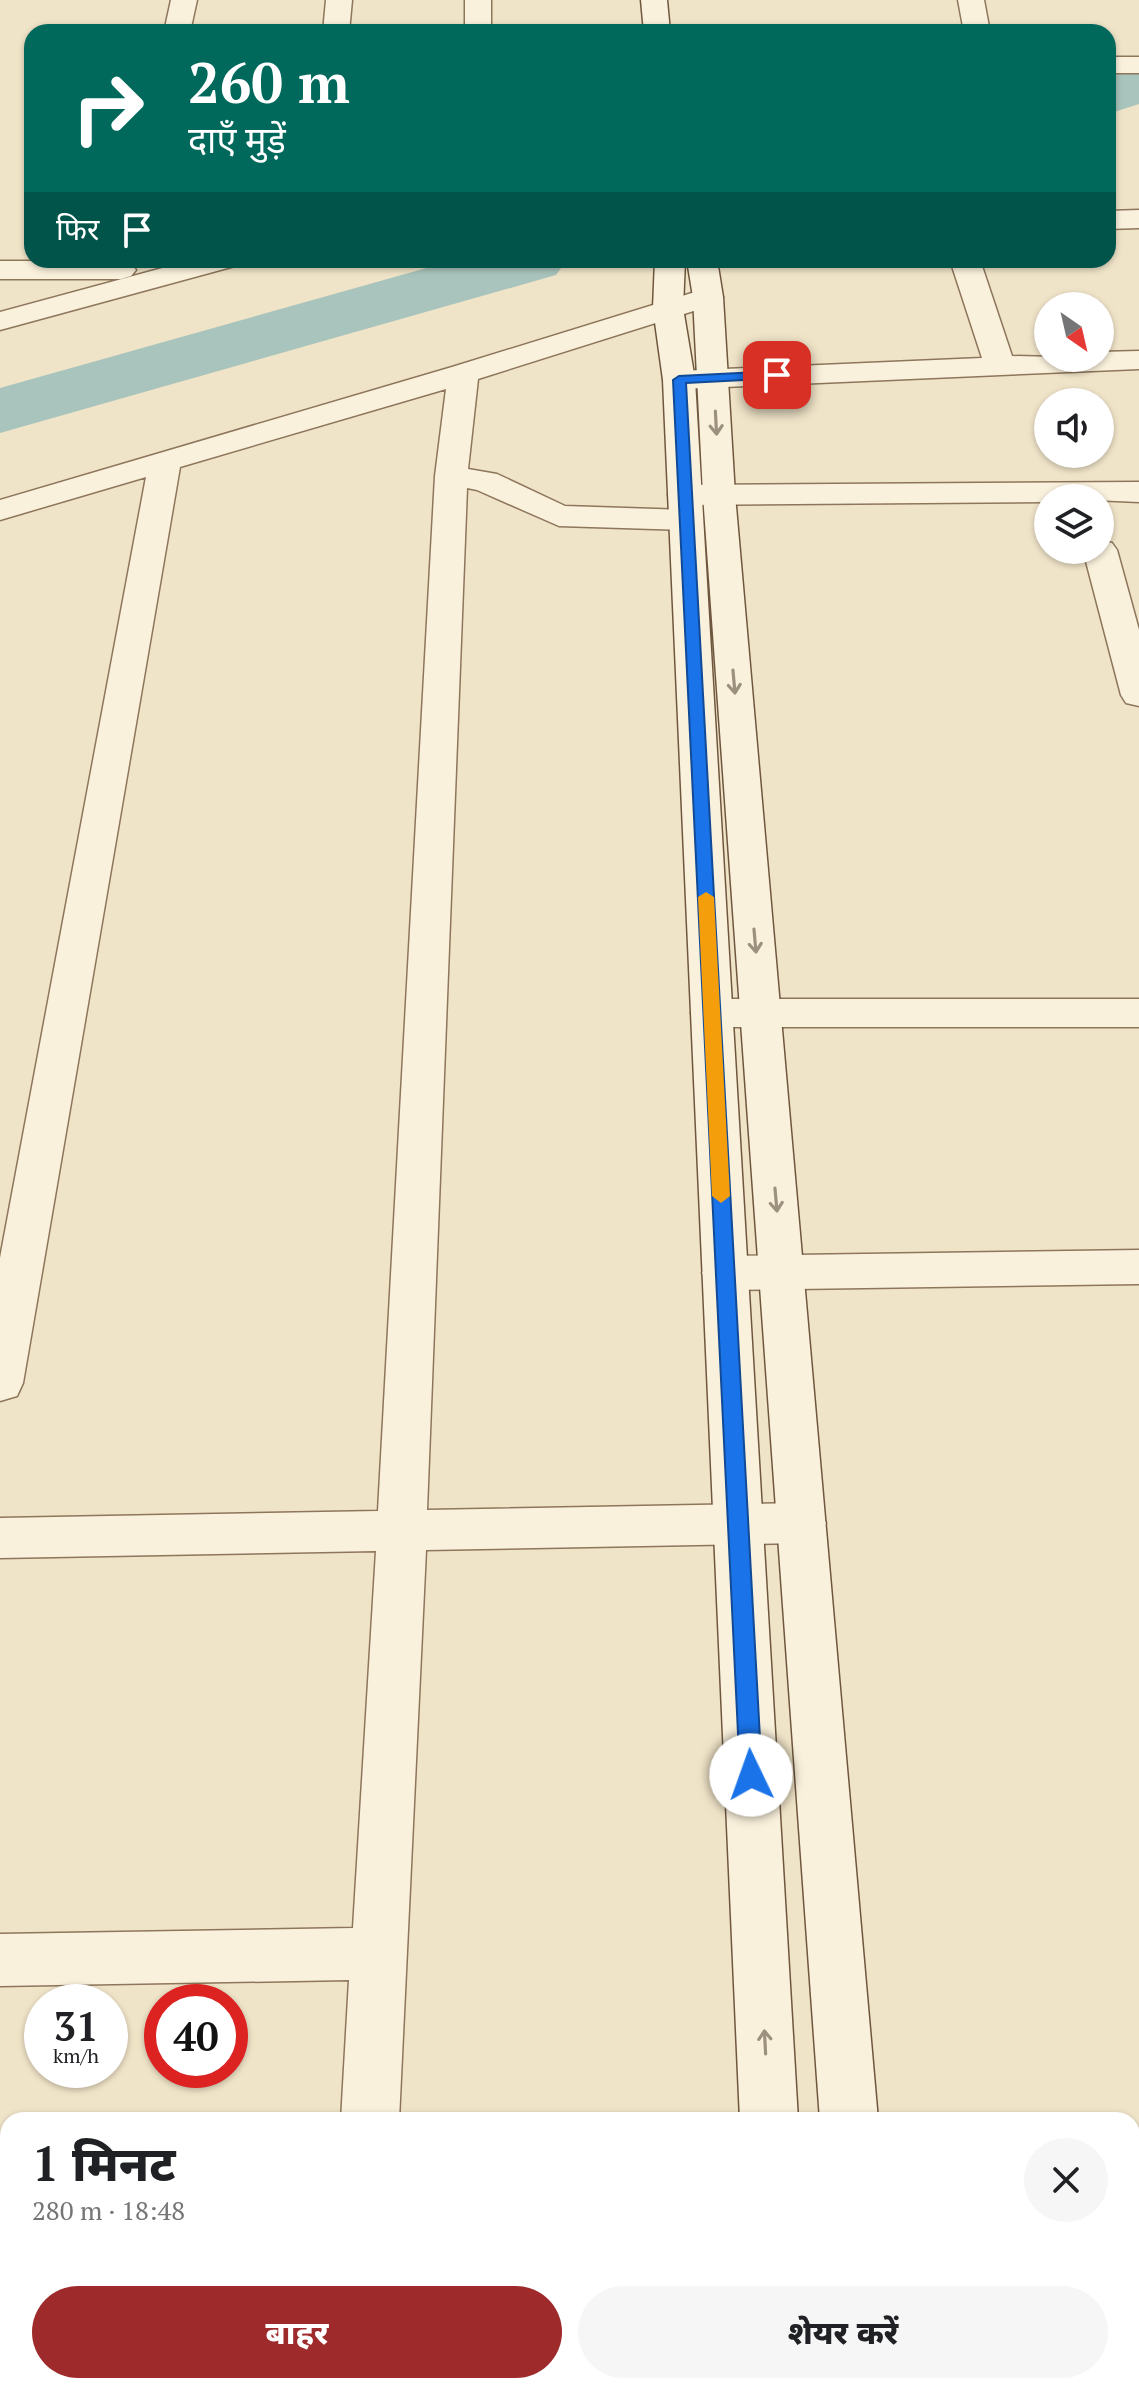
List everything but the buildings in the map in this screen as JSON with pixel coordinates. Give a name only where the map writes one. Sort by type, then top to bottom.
[{"type":"street","points":[[179,24],[184,0]]},
{"type":"street","points":[[337,24],[339,0]]},
{"type":"street","points":[[478,0],[478,24]]},
{"type":"street","points":[[654,0],[656,24]]},
{"type":"street","points":[[971,0],[976,24]]},
{"type":"street","points":[[1116,65],[1139,65]]},
{"type":"street","points":[[1116,220],[1139,219]]},
{"type":"street","points":[[0,270],[122,273],[162,268]]},
{"type":"street","points":[[968,268],[1000,366]]},
{"type":"street","points":[[0,321],[122,273]]},
{"type":"street","points":[[0,510],[463,374],[687,276],[696,379],[696,503],[712,1013],[769,2112]]},
{"type":"street","points":[[696,379],[1139,360]]},
{"type":"street","points":[[370,2112],[402,1530],[451,476],[463,374]]},
{"type":"street","points":[[0,1383],[165,462]]},
{"type":"street","points":[[451,476],[485,481],[559,516],[696,503],[1034,496]]},
{"type":"street","points":[[1114,493],[1139,492]]},
{"type":"street","points":[[696,503],[761,1013],[848,2112]]},
{"type":"street","points":[[1104,564],[1139,695]]},
{"type":"street","points":[[712,1013],[1139,1013]]},
{"type":"street","points":[[725,1273],[1139,1267]]},
{"type":"street","points":[[0,1538],[801,1523]]},
{"type":"street","points":[[0,1960],[379,1953]]},
{"type":"waterway","points":[[1116,91],[1139,79]]},
{"type":"waterway","points":[[0,411],[504,268]]},
{"type":"slow traffic","points":[[706,897],[721,1196]]},
{"type":"route","points":[[751,1775],[679,380],[777,375]]}]
